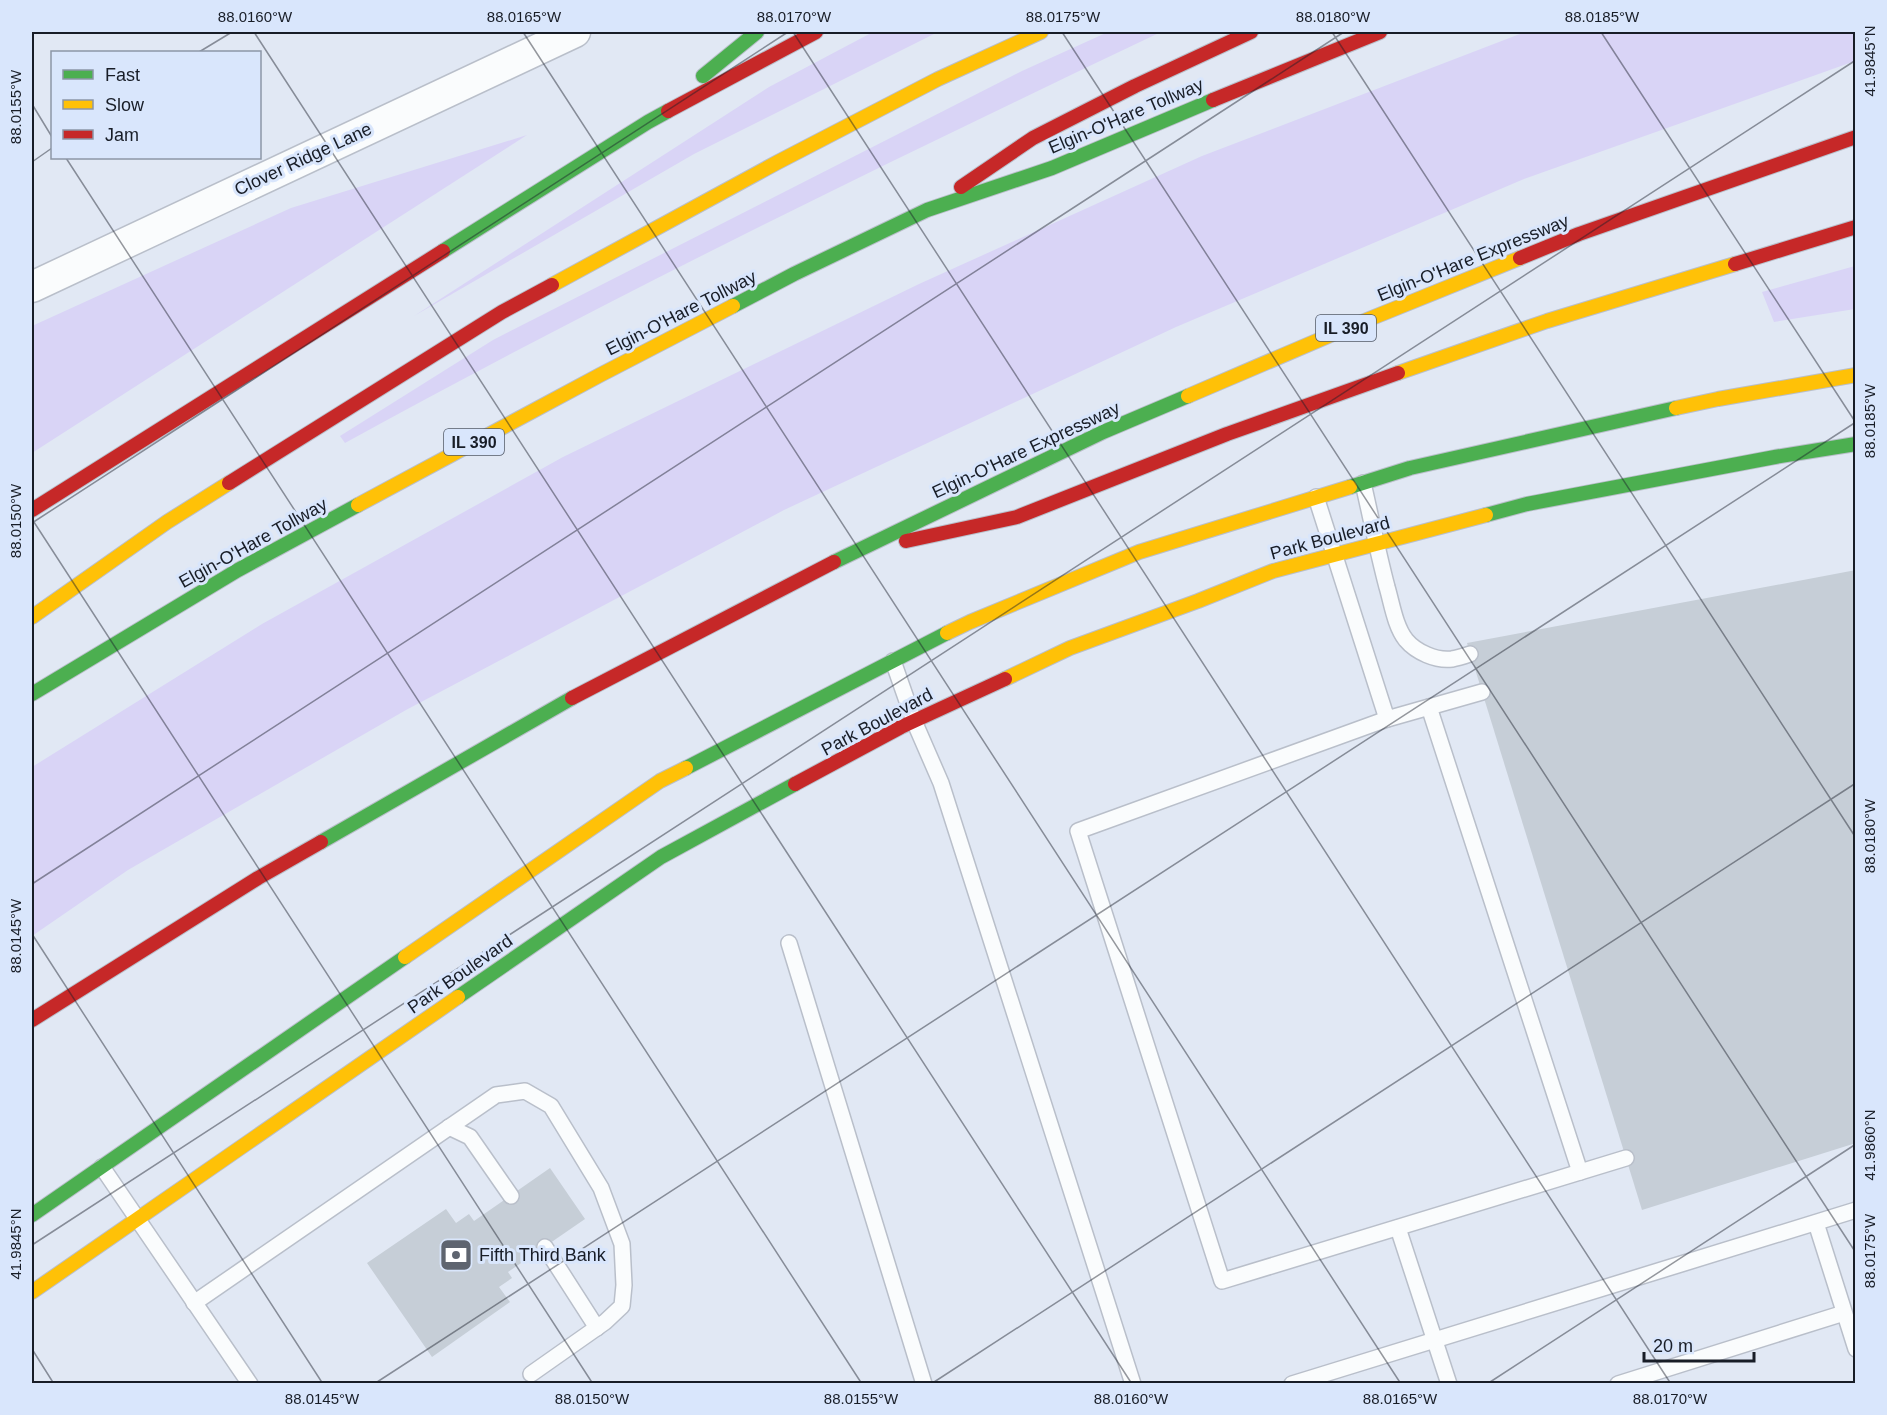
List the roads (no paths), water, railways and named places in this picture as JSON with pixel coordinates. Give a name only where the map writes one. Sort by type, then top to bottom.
[{"type":"main road","points":[[648,122],[757,32]]},
{"type":"main road","points":[[32,510],[648,122],[816,32]]},
{"type":"main road","points":[[32,617],[167,522],[502,312],[778,162],[938,79],[1041,32]]},
{"type":"main road","points":[[927,210],[1033,138],[1135,86],[1251,32]]},
{"type":"main road","name":"Elgin-O'Hare Tollway","points":[[32,694],[238,570],[651,348],[794,274],[927,210],[1052,168],[1233,91],[1380,32]]},
{"type":"main road","name":"Elgin-O'Hare Expressway","points":[[851,553],[1103,432],[1347,328],[1579,234],[1856,137]]},
{"type":"main road","points":[[851,553],[1017,517],[1227,434],[1547,321],[1856,227]]},
{"type":"main road","points":[[32,1215],[660,781],[970,622],[1139,552],[1410,468],[1718,399],[1856,375]]},
{"type":"main road","name":"Park Boulevard","points":[[32,1292],[661,857],[914,721],[1070,648],[1273,571],[1527,504],[1856,444]]},
{"type":"main road","name":"IL 390","points":[[32,1020],[258,878],[581,693],[851,553]]},
{"type":"street","name":"Clover Ridge Lane","points":[[32,287],[530,41],[575,32]]},
{"type":"lane","points":[[1363,483],[1396,621],[1406,640],[1421,652],[1438,658],[1452,659],[1470,654]]},
{"type":"lane","points":[[1316,497],[1387,719]]},
{"type":"lane","points":[[893,661],[914,721],[941,783],[1133,1383]]},
{"type":"lane","points":[[1482,692],[1387,719],[1078,831],[1222,1281],[1626,1158]]},
{"type":"lane","points":[[1429,707],[1580,1172]]},
{"type":"lane","points":[[789,943],[924,1383]]},
{"type":"lane","points":[[194,1303],[496,1095],[525,1091],[551,1106],[601,1188],[622,1244],[624,1285],[622,1306],[597,1328],[531,1374]]},
{"type":"lane","points":[[448,1127],[470,1137],[511,1196]]},
{"type":"lane","points":[[102,1167],[250,1383]]},
{"type":"lane","points":[[1292,1383],[1856,1210]]},
{"type":"lane","points":[[1816,1223],[1856,1350]]},
{"type":"lane","points":[[1398,1228],[1449,1383]]},
{"type":"lane","points":[[545,1247],[597,1328]]},
{"type":"lane","points":[[1618,1383],[1844,1312]]},
{"type":"place","name":"Fifth Third Bank","points":[[456,1255]]}]
